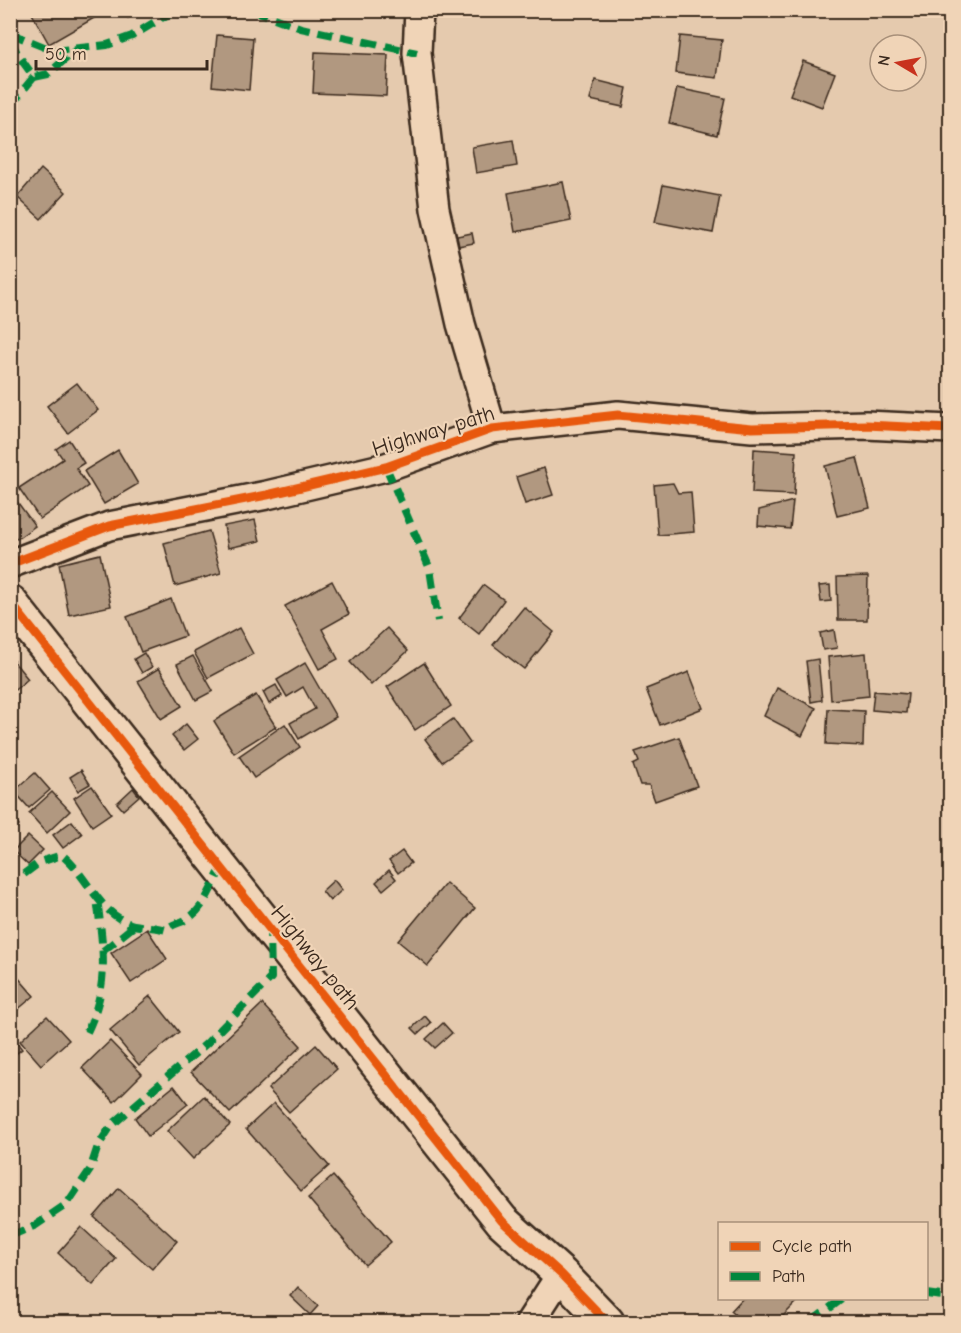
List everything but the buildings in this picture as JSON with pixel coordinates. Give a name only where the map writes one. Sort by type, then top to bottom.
[{"type":"street","points":[[420,10],[417,53],[435,209],[461,324],[492,429]]},
{"type":"street","name":"Highway path","points":[[10,564],[109,526],[267,495],[386,467],[492,429],[618,415],[752,428],[866,425],[951,429]]},
{"type":"street","name":"Highway path","points":[[10,602],[502,1221],[561,1274],[607,1323]]},
{"type":"street","points":[[530,1323],[561,1274]]},
{"type":"marked path","points":[[10,33],[54,51],[107,45],[132,36],[175,10]]},
{"type":"marked path","points":[[253,10],[301,28],[417,53]]},
{"type":"marked path","points":[[10,39],[34,77],[48,74],[77,49]]},
{"type":"marked path","points":[[10,106],[34,77]]},
{"type":"marked path","points":[[386,467],[430,569],[438,621]]},
{"type":"marked path","points":[[24,874],[40,862],[62,855],[112,913],[134,925],[166,930],[187,919],[198,910],[221,869]]},
{"type":"marked path","points":[[87,1032],[94,1015],[102,982],[103,950],[97,898]]},
{"type":"marked path","points":[[103,951],[135,925]]},
{"type":"marked path","points":[[10,1236],[36,1225],[67,1204],[90,1170],[98,1146],[111,1126],[207,1043],[271,978],[270,930]]},
{"type":"marked path","points":[[928,1294],[950,1297]]},
{"type":"marked path","points":[[811,1322],[840,1300]]},
{"type":"cycle path","points":[[10,564],[109,526],[267,495],[386,467],[492,429],[618,415],[752,428],[866,425],[950,429]]},
{"type":"cycle path","points":[[10,602],[502,1221],[561,1274],[607,1322]]}]
